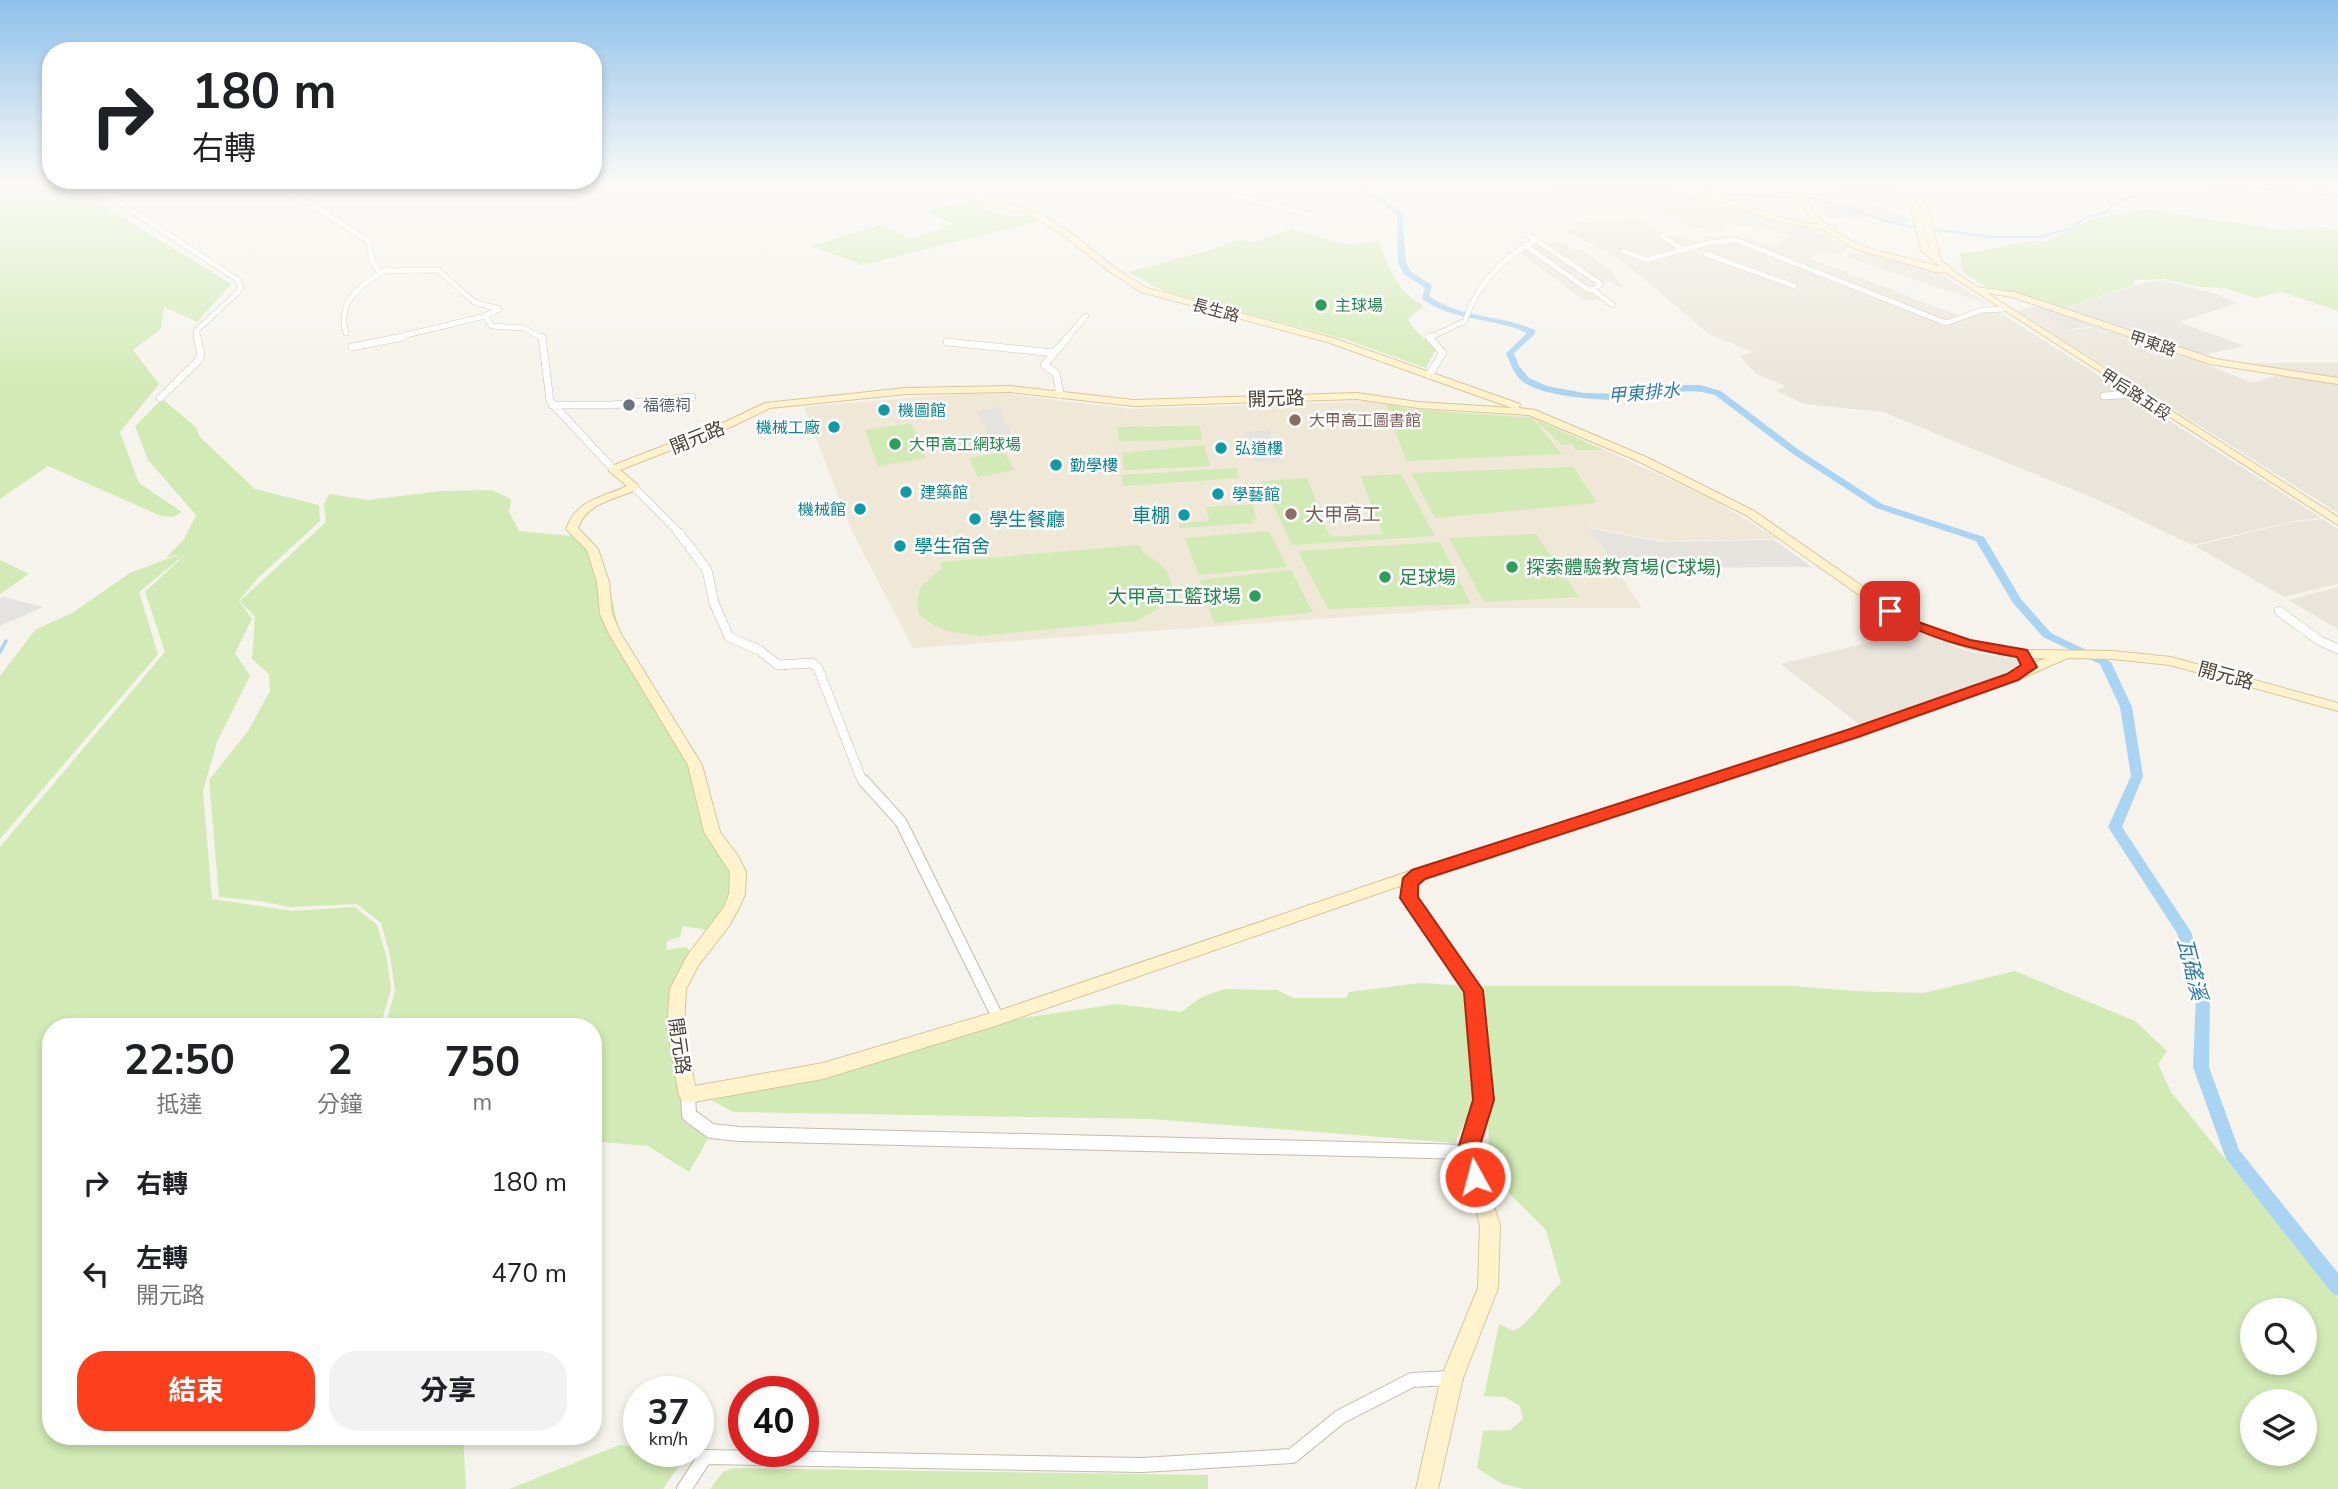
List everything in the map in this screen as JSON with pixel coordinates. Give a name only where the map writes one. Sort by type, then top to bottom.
[{"type":"street","points":[[160,398],[198,361],[201,354],[196,331],[237,293],[241,286],[238,280],[192,251]]},
{"type":"street","points":[[352,347],[449,327],[499,309],[474,302],[438,270],[379,271],[373,263],[370,251]]},
{"type":"street","name":"長生路","points":[[1089,251],[1144,290],[1330,340],[1531,412]]},
{"type":"street","points":[[1429,375],[1443,353],[1428,337],[1465,321],[1475,295],[1504,261],[1516,251]]},
{"type":"street","points":[[1534,251],[1613,305]]},
{"type":"street","points":[[1553,251],[1601,284],[1593,290]]},
{"type":"street","points":[[1624,251],[1646,260],[1674,251]]},
{"type":"street","points":[[1765,251],[1946,323],[1982,310],[2004,309]]},
{"type":"street","points":[[1881,251],[1953,275]]},
{"type":"street","points":[[1900,251],[1934,256]]},
{"type":"street","points":[[1929,251],[1934,256]]},
{"type":"street","points":[[1933,251],[1934,256]]},
{"type":"street","points":[[1706,254],[1794,286]]},
{"type":"street","points":[[1908,259],[1934,256]]},
{"type":"street","name":"甲后路五段","points":[[1934,256],[1971,288],[2338,522]]},
{"type":"street","points":[[346,332],[340,321],[342,310],[366,280],[386,270]]},
{"type":"street","name":"甲東路","points":[[1971,288],[2014,295],[2213,362],[2338,381]]},
{"type":"street","points":[[485,316],[492,326],[511,325],[531,329],[542,337],[552,405],[575,426],[613,469],[670,522],[699,556],[707,570],[714,603],[729,637],[759,650],[778,666],[812,663],[818,668],[861,778],[901,822],[998,1018]]},
{"type":"street","points":[[1060,395],[1056,373],[1044,365],[1086,316]]},
{"type":"street","points":[[947,342],[1054,352]]},
{"type":"street","name":"開元路","points":[[613,469],[778,403],[944,389],[1010,389],[1134,403],[1357,396],[1418,405],[1531,412],[1642,459],[1749,513],[1890,611],[1916,626],[1968,644],[2022,653],[2113,654],[2202,668],[2338,707]]},
{"type":"street","points":[[2104,396],[2137,394]]},
{"type":"street","points":[[552,405],[612,405],[692,397]]},
{"type":"street","name":"開元路","points":[[634,487],[587,504],[574,520],[572,529],[592,549],[603,582],[606,614],[615,634],[695,765],[703,783],[712,832],[739,875],[737,895],[729,911],[691,962],[678,989],[674,1012],[688,1095],[823,1071],[998,1018],[1419,874],[1852,734],[2072,655]]},
{"type":"street","points":[[2278,611],[2338,649]]},
{"type":"street","points":[[2022,653],[2029,664],[2028,670]]},
{"type":"street","points":[[1419,874],[1408,885],[1409,898],[1474,990],[1483,1100],[1468,1152],[1490,1225],[1488,1288],[1452,1378],[1427,1489]]},
{"type":"street","points":[[688,1095],[689,1115],[711,1131],[739,1134],[1468,1152]]},
{"type":"street","points":[[684,1489],[705,1457],[1142,1465],[1292,1456],[1340,1417],[1412,1380],[1452,1378]]},
{"type":"shaded area","points":[[1584,251],[1609,269],[1623,287],[1609,281],[1597,283],[1596,290],[1615,305],[1609,306],[1600,299],[1585,301],[1519,252]]},
{"type":"shaded area","points":[[1606,251],[1843,251],[1840,254],[1821,252],[1809,258],[1960,316],[1975,310],[1998,311],[2321,518],[2293,521],[2192,545],[2096,499],[1883,412],[1805,404],[1776,391],[1786,386],[1756,374],[1740,356],[1753,352],[1710,335],[1620,259]]},
{"type":"shaded area","points":[[1871,251],[1933,270],[1993,306],[1846,257],[1850,253]]},
{"type":"shaded area","points":[[2163,280],[2213,293],[2238,303],[2179,322],[2245,346],[2202,355],[2106,324],[2066,330],[2029,308],[2039,306],[2056,312],[2142,283]]},
{"type":"shaded area","points":[[2029,308],[2066,330],[2097,327],[2198,361],[2253,383],[2279,375],[2247,363],[2338,363],[2338,513],[2016,310]]},
{"type":"shaded area","name":"大甲高工","points":[[958,394],[1007,394],[1129,409],[1378,401],[1408,408],[1534,417],[1716,501],[1777,539],[1662,541],[1588,527],[1642,608],[1472,608],[913,648],[852,531],[804,407]]},
{"type":"shaded area","points":[[999,407],[1013,437],[991,441],[977,411]]},
{"type":"shaded area","points":[[1269,430],[1281,461],[1255,462],[1244,432]]},
{"type":"shaded area","points":[[2323,519],[2338,529],[2338,584],[2284,597],[2195,546],[2294,522]]},
{"type":"shaded area","points":[[1588,528],[1662,542],[1774,540],[1812,567],[1617,568]]},
{"type":"shaded area","points":[[2338,587],[2338,629],[2288,600]]},
{"type":"shaded area","points":[[0,598],[43,607],[0,626]]},
{"type":"shaded area","points":[[1915,631],[1969,652],[2021,660],[2023,668],[2015,676],[1869,732],[1781,664]]},
{"type":"green space","points":[[0,251],[178,251],[231,284],[197,322],[164,307],[161,329],[133,350],[159,384],[120,432],[139,483],[182,512],[173,517],[161,516],[48,466],[0,499]]},
{"type":"green space","points":[[826,251],[917,251],[863,265]]},
{"type":"green space","points":[[1383,251],[1401,287],[1424,306],[1408,319],[1418,333],[1436,349],[1426,368],[1344,339],[1166,292],[1128,272],[1203,252]]},
{"type":"green space","points":[[2338,251],[2338,311],[2281,292],[2256,298],[2224,288],[2200,287],[2164,279],[2134,280],[2134,285],[2062,309],[1985,286],[1967,275],[1962,269],[1960,252]]},
{"type":"green space","points":[[162,399],[196,427],[200,437],[255,489],[319,505],[320,521],[257,579],[239,601],[252,619],[235,653],[250,676],[217,742],[203,791],[212,899],[292,911],[355,907],[377,925],[386,955],[391,989],[383,1018],[42,1018],[42,1445],[463,1445],[466,1489],[0,1489],[0,847],[165,652],[145,592],[189,551],[139,592],[158,654],[0,839],[0,676],[35,630],[72,613],[130,573],[183,553],[166,558],[184,539],[196,515],[148,460],[135,426]]},
{"type":"green space","points":[[1386,404],[1409,409],[1532,418],[1562,454],[1406,461]]},
{"type":"green space","points":[[1534,419],[1603,450],[1576,450],[1572,444],[1562,445]]},
{"type":"green space","name":"大甲高工網球場","points":[[911,423],[926,458],[878,466],[865,430]]},
{"type":"green space","points":[[1200,426],[1202,440],[1119,441],[1118,427]]},
{"type":"green space","points":[[1204,445],[1210,466],[1123,470],[1123,453]]},
{"type":"green space","points":[[1005,452],[1014,470],[978,477],[969,458]]},
{"type":"green space","points":[[1573,467],[1595,503],[1435,518],[1411,473]]},
{"type":"green space","points":[[1236,468],[1239,478],[1123,486],[1122,475]]},
{"type":"green space","points":[[1401,474],[1435,536],[1292,545],[1262,481],[1307,478],[1330,537],[1383,534],[1360,476]]},
{"type":"green space","points":[[492,490],[511,499],[509,512],[519,531],[573,536],[606,570],[620,636],[653,691],[697,754],[706,774],[711,827],[735,865],[728,899],[708,930],[683,926],[680,937],[667,941],[666,950],[686,947],[695,955],[677,988],[699,1114],[706,1123],[778,1135],[859,1140],[708,1139],[689,1172],[648,1146],[602,1142],[602,1018],[388,1018],[395,991],[390,955],[381,923],[357,904],[290,907],[219,897],[209,780],[248,731],[270,691],[269,674],[252,659],[255,617],[240,601],[326,522],[324,504],[329,494],[368,500],[442,491]]},
{"type":"green space","points":[[1252,504],[1257,519],[1252,520],[1252,523],[1180,528],[1178,523],[1209,521],[1206,507]]},
{"type":"green space","name":"大甲高工籃球場","points":[[1269,531],[1287,567],[1199,575],[1185,538]]},
{"type":"green space","name":"探索體驗教育場(C球場)","points":[[1536,534],[1579,597],[1484,602],[1449,538]]},
{"type":"green space","name":"足球場","points":[[1440,542],[1471,604],[1328,609],[1298,551]]},
{"type":"green space","points":[[1140,545],[1143,553],[1166,571],[1171,580],[1171,590],[1159,607],[1134,621],[980,636],[946,631],[919,614],[917,601],[920,588],[941,569],[941,562]]},
{"type":"green space","points":[[0,560],[29,574],[0,594]]},
{"type":"green space","name":"大甲高工籃球場","points":[[1291,570],[1313,612],[1214,623],[1200,580]]},
{"type":"green space","points":[[2015,971],[2135,1021],[2167,1051],[2158,1064],[2171,1092],[2338,1298],[2338,1489],[1524,1489],[1502,1484],[1477,1468],[1483,1431],[1510,1430],[1523,1419],[1520,1406],[1505,1397],[1484,1396],[1499,1324],[1514,1331],[1527,1321],[1561,1283],[1546,1230],[1503,1187],[1489,1153],[1484,986],[1794,986],[1924,993]]},
{"type":"green space","points":[[1420,983],[1471,986],[1478,1093],[1455,1143],[1152,1119],[733,1112],[711,1100],[713,1089],[925,1038],[1023,1018],[1117,1004],[1181,1012],[1200,998],[1224,989],[1277,990],[1293,998],[1346,998],[1349,992]]},
{"type":"green space","points":[[619,1445],[623,1445],[623,1467],[678,1467],[663,1489],[509,1489]]},
{"type":"green space","points":[[733,1468],[1208,1475],[1208,1489],[710,1489],[723,1472]]},
{"type":"waterway","name":"甲東排水","points":[[1402,251],[1402,263],[1407,272],[1429,287],[1425,297],[1436,305],[1463,315],[1506,322],[1532,332],[1510,353],[1515,366],[1526,380],[1545,388],[1584,396],[1631,397],[1676,388],[1700,388],[1718,393],[1796,452],[1879,506],[1980,539],[2017,601],[2047,635],[2105,662],[2126,707],[2137,776],[2115,827],[2184,932],[2203,998],[2201,1067],[2232,1154],[2338,1287]]},
{"type":"waterway","points":[[0,652],[6,641]]},
{"type":"place","name":"主球場","points":[[1321,305]]},
{"type":"place","name":"福德祠","points":[[629,405]]},
{"type":"place","name":"機圖館","points":[[884,410]]},
{"type":"place","name":"大甲高工圖書館","points":[[1295,420]]},
{"type":"place","name":"機械工廠","points":[[834,427]]},
{"type":"place","name":"大甲高工網球場","points":[[895,444]]},
{"type":"place","name":"弘道樓","points":[[1221,448]]},
{"type":"place","name":"勤學樓","points":[[1056,465]]},
{"type":"place","name":"建築館","points":[[906,492]]},
{"type":"place","name":"學藝館","points":[[1218,494]]},
{"type":"place","name":"機械館","points":[[860,509]]},
{"type":"place","name":"大甲高工","points":[[1291,514]]},
{"type":"place","name":"車棚","points":[[1184,515]]},
{"type":"place","name":"學生餐廳","points":[[975,519]]},
{"type":"place","name":"學生宿舍","points":[[900,546]]},
{"type":"place","name":"探索體驗教育場(C球場)","points":[[1512,567]]},
{"type":"place","name":"足球場","points":[[1385,577]]},
{"type":"place","name":"大甲高工籃球場","points":[[1255,596]]},
{"type":"route","points":[[1475,1177],[1468,1152],[1483,1100],[1474,990],[1409,898],[1409,882],[1419,874],[1684,786],[1852,734],[2013,677],[2030,667],[2022,653],[1968,644],[1916,626],[1890,611]]},
{"type":"water label","name":"瓦磘溪","points":[[2192,969]]}]
